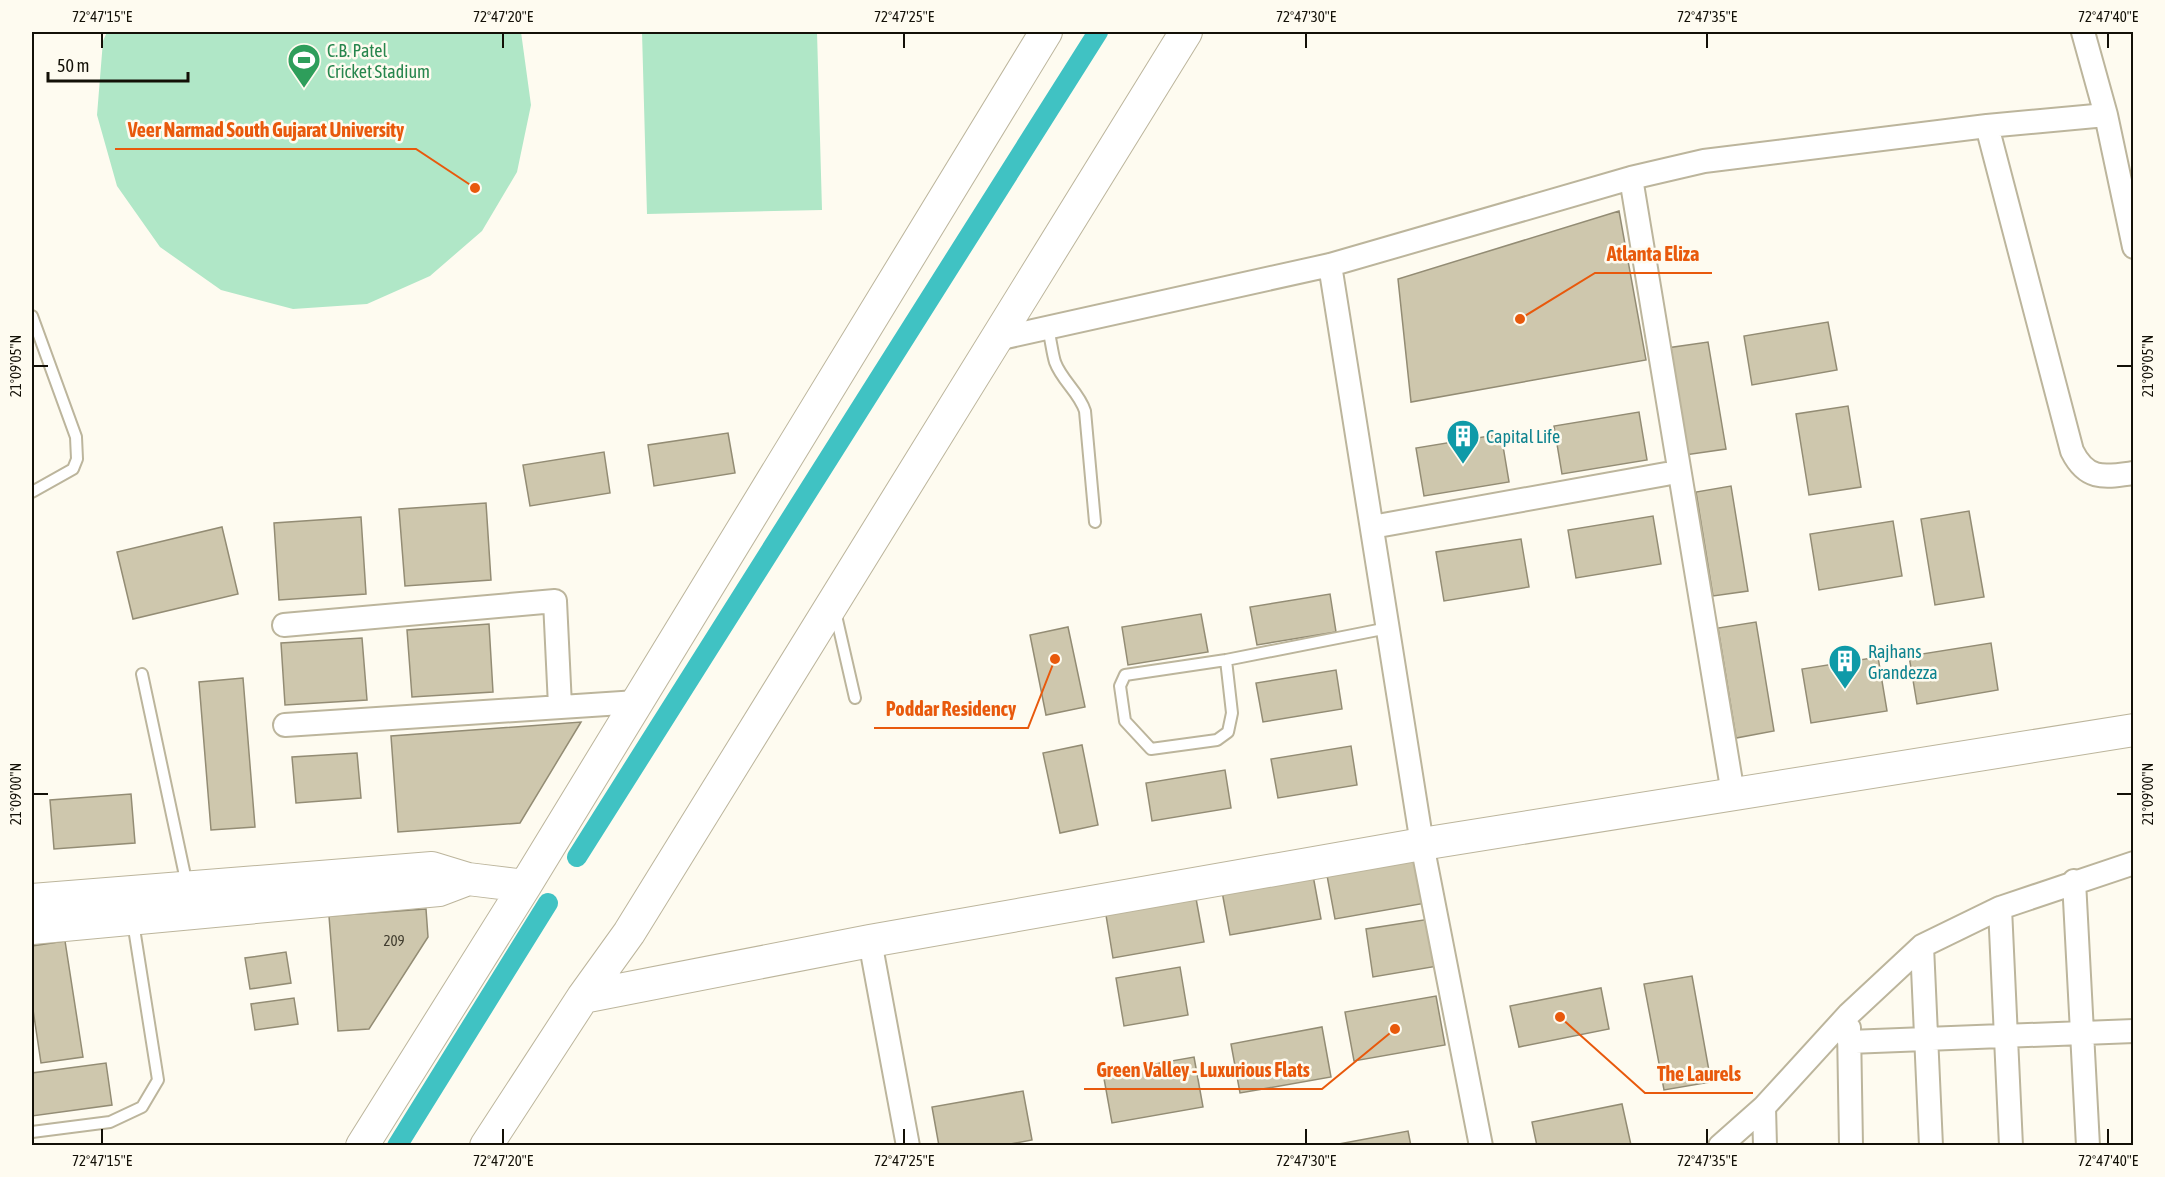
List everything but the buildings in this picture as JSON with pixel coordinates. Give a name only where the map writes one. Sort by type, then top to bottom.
[{"type":"street","points":[[362,1146],[525,886],[1046,32]]},
{"type":"street","points":[[486,1146],[583,997],[629,933],[1186,32]]},
{"type":"street","points":[[2083,32],[2106,115],[2133,247]]},
{"type":"street","points":[[997,339],[1330,265],[1631,178],[1704,161],[1987,126],[2106,115]]},
{"type":"street","points":[[1987,126],[2072,451],[2078,463],[2092,474],[2103,476],[2133,473]]},
{"type":"street","points":[[1631,178],[1733,794]]},
{"type":"street","points":[[1330,265],[1422,844],[1481,1146]]},
{"type":"street","points":[[1372,526],[1666,474]]},
{"type":"street","points":[[284,625],[555,601],[560,706]]},
{"type":"street","points":[[285,724],[637,702]]},
{"type":"street","points":[[583,997],[870,941],[1422,844],[2133,730]]},
{"type":"street","points":[[1719,1146],[1764,1107],[1849,1014],[1922,946],[2000,908],[2074,881],[2133,863]]},
{"type":"street","points":[[32,900],[432,868],[468,879],[525,886]]},
{"type":"street","points":[[32,928],[439,890],[468,879]]},
{"type":"street","points":[[2074,881],[2088,1146]]},
{"type":"street","points":[[2000,908],[2011,1146]]},
{"type":"street","points":[[870,941],[908,1146]]},
{"type":"street","points":[[1922,946],[1931,1146]]},
{"type":"street","points":[[1849,1014],[1851,1146]]},
{"type":"street","points":[[1849,1042],[2082,1034],[2133,1030]]},
{"type":"street","points":[[1764,1107],[1765,1146]]},
{"type":"lane","points":[[32,316],[76,437],[78,449],[73,469],[32,492]]},
{"type":"lane","points":[[1048,329],[1055,363],[1066,381],[1081,398],[1085,411],[1095,522]]},
{"type":"lane","points":[[834,603],[855,698]]},
{"type":"lane","points":[[1226,660],[1232,713],[1228,732],[1217,740],[1151,749],[1125,722],[1120,686],[1125,675],[1226,660],[1388,627]]},
{"type":"lane","points":[[142,674],[188,888]]},
{"type":"lane","points":[[32,1132],[110,1122],[142,1107],[158,1080],[132,919]]},
{"type":"green space","points":[[107,32],[521,32],[531,105],[517,172],[482,231],[430,276],[367,304],[293,309],[221,290],[160,247],[117,186],[97,115],[103,41]]},
{"type":"green space","points":[[642,32],[817,32],[822,210],[647,214]]},
{"type":"waterway","points":[[577,857],[1098,32]]},
{"type":"waterway","points":[[397,1146],[548,903]]},
{"type":"place","name":"C.B. Patel Cricket Stadium","points":[[304,89]]},
{"type":"place","name":"Veer Narmad South Gujarat University","points":[[475,188]]},
{"type":"place","name":"Atlanta Eliza","points":[[1520,319]]},
{"type":"place","name":"Capital Life","points":[[1463,465]]},
{"type":"place","name":"Poddar Residency","points":[[1055,659]]},
{"type":"place","name":"Rajhans Grandezza","points":[[1845,690]]},
{"type":"place","name":"The Laurels","points":[[1560,1017]]},
{"type":"place","name":"Green Valley - Luxurious Flats","points":[[1395,1029]]}]
